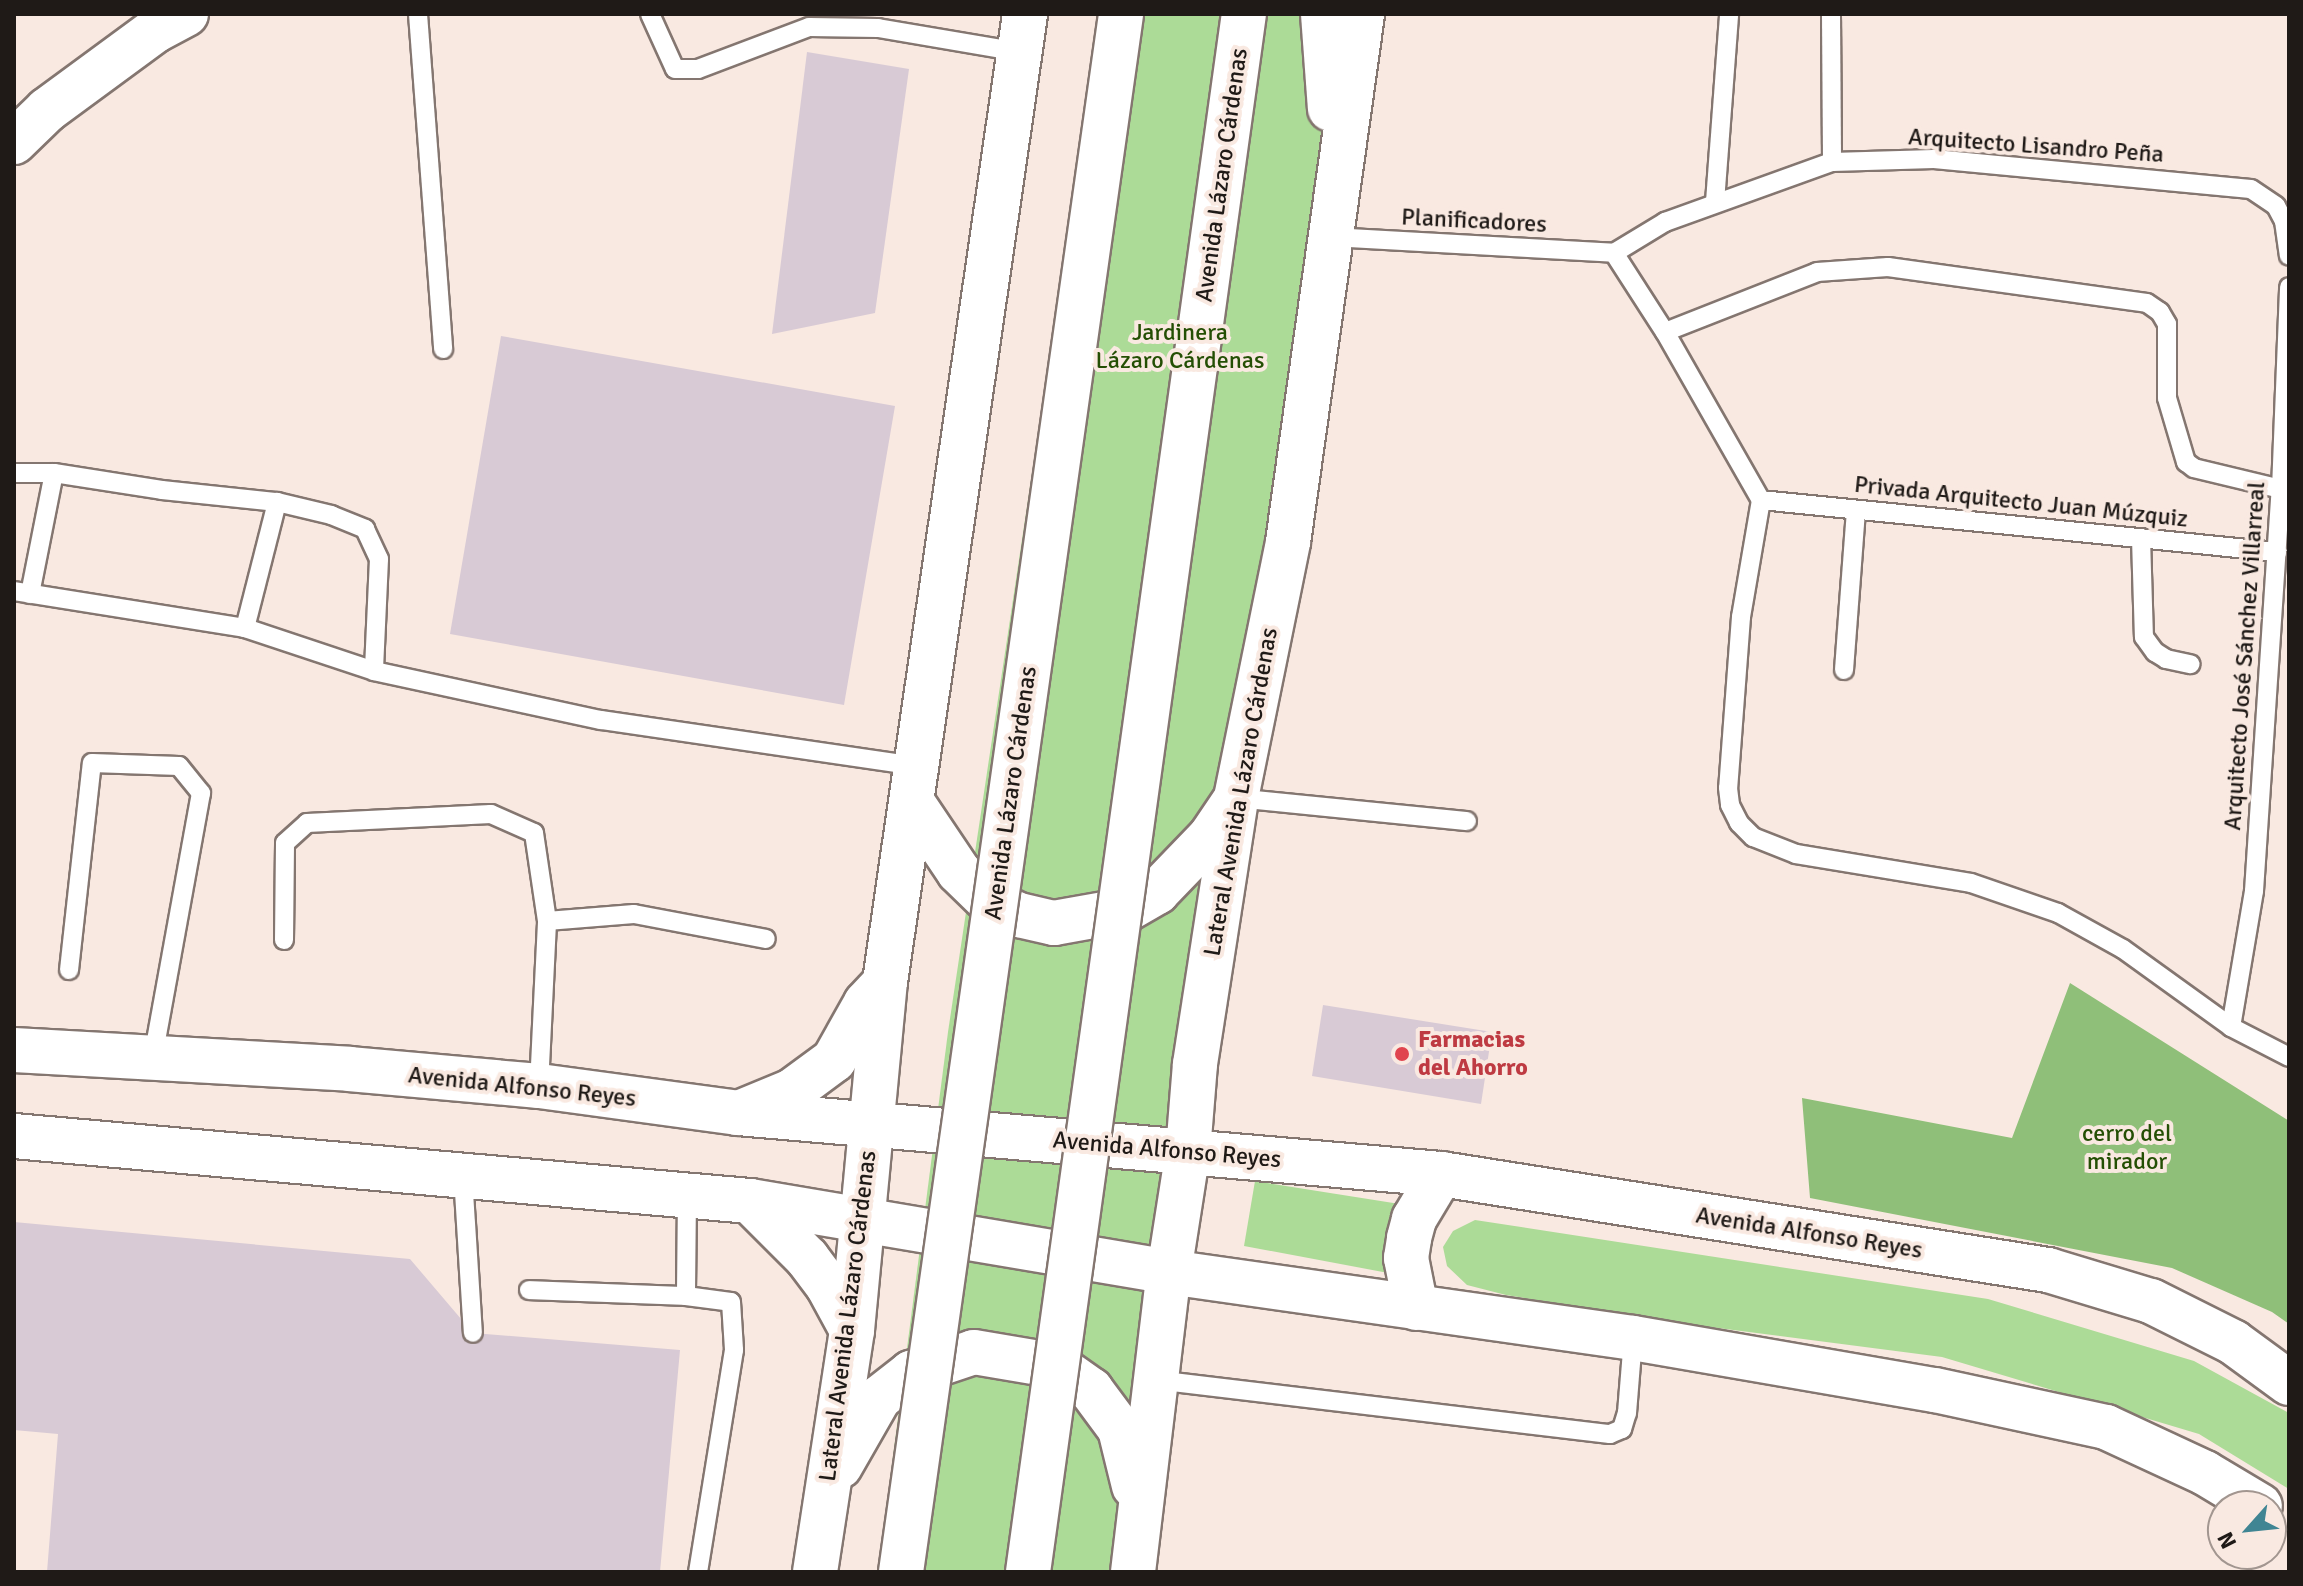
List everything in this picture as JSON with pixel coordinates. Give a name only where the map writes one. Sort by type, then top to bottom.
[{"type":"main road","points":[[14,142],[47,110],[156,30],[186,14]]},
{"type":"main road","name":"Avenida Lázaro Cárdenas","points":[[901,1572],[1121,14]]},
{"type":"main road","name":"Avenida Lázaro Cárdenas","points":[[1028,1572],[1244,14]]},
{"type":"main road","points":[[1323,14],[1334,218]]},
{"type":"main road","name":"Lateral Avenida Lázaro Cárdenas","points":[[1133,1572],[1169,1272],[1188,1151],[1195,1064],[1236,798],[1288,542],[1362,14]]},
{"type":"main road","name":"Lateral Avenida Lázaro Cárdenas","points":[[815,1572],[852,1330],[885,982],[1023,33]]},
{"type":"main road","points":[[914,784],[959,872],[987,899],[1019,915],[1054,923],[1126,910],[1157,892],[1210,837],[1236,798]]},
{"type":"main road","points":[[738,1113],[792,1091],[827,1066],[844,1046],[866,1003],[885,982]]},
{"type":"main road","name":"Avenida Alfonso Reyes","points":[[14,1050],[349,1069],[539,1086],[738,1113],[1441,1174],[2048,1270],[2151,1301],[2233,1342],[2289,1383]]},
{"type":"main road","points":[[14,1136],[750,1201],[1169,1272],[1633,1338],[1935,1390],[2106,1427],[2205,1473],[2233,1490]]},
{"type":"main road","points":[[1416,1308],[1406,1258],[1409,1238],[1414,1219],[1441,1174]]},
{"type":"main road","points":[[750,1201],[807,1258],[852,1330]]},
{"type":"main road","points":[[828,1486],[879,1398],[911,1373],[974,1352],[1014,1356],[1057,1366],[1099,1399],[1120,1429],[1131,1465],[1139,1524]]},
{"type":"lane","points":[[418,14],[443,349]]},
{"type":"lane","points":[[650,14],[675,69],[698,69],[809,27],[875,21],[1023,33]]},
{"type":"lane","points":[[1715,202],[1729,14]]},
{"type":"lane","points":[[1831,14],[1832,162]]},
{"type":"lane","name":"Arquitecto Lisandro Peña","points":[[1614,253],[1665,222],[1832,162],[1934,159],[2238,186],[2263,195],[2276,206],[2284,221],[2289,256]]},
{"type":"lane","name":"Planificadores","points":[[1334,218],[1614,253]]},
{"type":"lane","points":[[1614,253],[1665,332],[1761,500],[1741,617],[1728,788],[1730,805],[1739,823],[1753,837],[1796,854],[1971,883],[2058,913],[2123,949],[2231,1027],[2289,1057]]},
{"type":"lane","points":[[1665,332],[1817,272],[1888,267],[2147,303],[2160,312],[2167,324],[2167,398],[2186,462],[2194,468],[2281,489]]},
{"type":"lane","name":"Arquitecto José Sánchez Villarreal","points":[[2231,1027],[2254,891],[2281,489],[2289,287]]},
{"type":"lane","points":[[14,473],[54,473],[162,490],[277,502],[331,515],[365,529],[379,559],[374,671]]},
{"type":"lane","points":[[54,473],[22,592],[245,628],[374,671],[914,784]]},
{"type":"lane","name":"Privada Arquitecto Juan Múzquiz","points":[[1761,500],[2277,552]]},
{"type":"lane","points":[[245,628],[277,502]]},
{"type":"lane","points":[[1844,670],[1856,510]]},
{"type":"lane","points":[[2141,538],[2144,637],[2155,652],[2166,659],[2190,664]]},
{"type":"lane","points":[[69,970],[92,763],[179,766],[201,793],[153,1057]]},
{"type":"lane","points":[[1236,798],[1467,821]]},
{"type":"lane","points":[[284,940],[285,843],[307,823],[491,814],[534,833],[547,921],[539,1086]]},
{"type":"lane","points":[[547,921],[634,914],[766,939]]},
{"type":"lane","points":[[463,1176],[473,1333]]},
{"type":"lane","points":[[686,1296],[687,1196]]},
{"type":"lane","points":[[529,1290],[686,1296],[731,1302],[734,1350],[698,1572]]},
{"type":"lane","points":[[1156,1380],[1610,1434],[1622,1429],[1627,1413],[1633,1338]]},
{"type":"green space","name":"Jardinera Lázaro Cárdenas","points":[[1101,14],[1352,14],[1121,1572],[878,1572],[948,1032]]},
{"type":"green space","name":"cerro del mirador","points":[[2070,983],[2289,1121],[2289,1324],[2272,1312],[2172,1268],[1810,1198],[1802,1098],[2012,1138]]},
{"type":"green space","points":[[1255,1181],[1406,1205],[1399,1275],[1244,1246]]},
{"type":"green space","points":[[1475,1220],[1988,1299],[2194,1361],[2289,1413],[2289,1489],[2199,1434],[1942,1357],[1687,1324],[1506,1295],[1467,1285],[1447,1266],[1443,1247],[1453,1231]]},
{"type":"building","points":[[807,52],[909,69],[875,313],[772,334]]},
{"type":"building","points":[[501,336],[895,406],[844,705],[450,634]]},
{"type":"building","name":"Farmacias del Ahorro","points":[[1323,1005],[1492,1032],[1481,1104],[1312,1076]]},
{"type":"building","points":[[14,1222],[410,1259],[473,1333],[680,1350],[660,1572],[47,1572],[58,1434],[14,1430]]},
{"type":"place","name":"Farmacias del Ahorro","points":[[1402,1054]]}]
